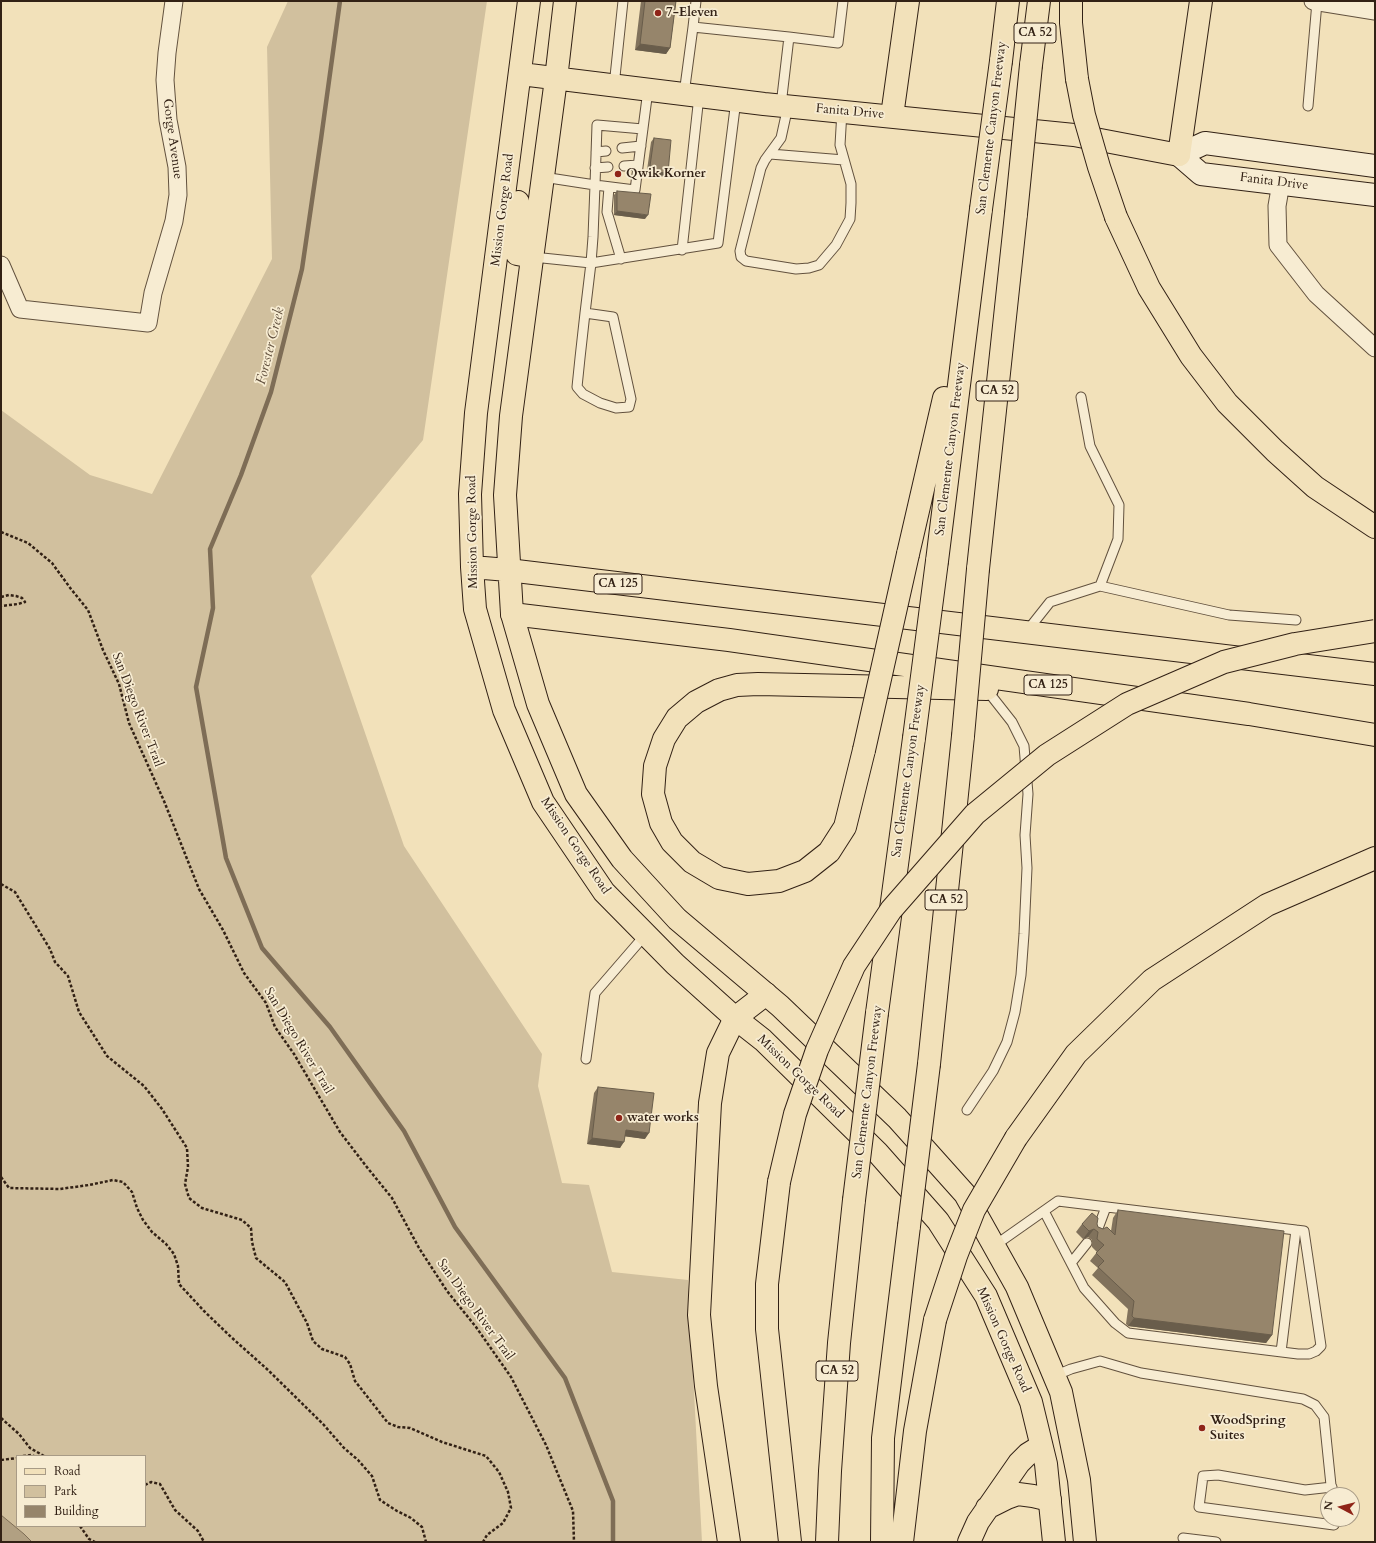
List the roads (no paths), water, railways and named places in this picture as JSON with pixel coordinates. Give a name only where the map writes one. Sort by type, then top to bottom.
[{"type":"main road","name":"Mission Gorge Road","points":[[529,1],[521,74],[476,413],[470,494],[472,567],[476,609],[504,710],[544,802],[604,892],[675,964],[735,1018],[763,1040],[878,1152],[938,1221],[986,1296],[1031,1402],[1048,1480],[1054,1542]]},
{"type":"main road","points":[[565,1],[533,257],[511,416],[506,487],[508,570],[512,614],[538,704],[576,794],[622,860],[677,919],[780,1006],[905,1126],[965,1194],[1017,1287],[1061,1392],[1079,1480],[1085,1542]]},
{"type":"main road","points":[[892,116],[908,1]]},
{"type":"main road","name":"San Clemente Canyon Freeway","points":[[827,1542],[830,1471],[839,1342],[854,1200],[1008,1]]},
{"type":"main road","name":"CA 52","points":[[882,1542],[883,1438],[929,1064],[963,736],[978,569],[1039,1]]},
{"type":"main road","points":[[1070,1],[1077,79],[1084,115],[1098,167],[1116,217],[1149,288],[1191,356],[1227,403],[1275,451],[1315,487],[1375,527]]},
{"type":"main road","points":[[1179,155],[1201,1]]},
{"type":"main road","name":"Fanita Drive","points":[[521,74],[785,106],[1074,135],[1179,155],[1201,174],[1375,195]]},
{"type":"main road","points":[[1179,155],[1206,143],[1375,166]]},
{"type":"main road","points":[[509,158],[518,202],[515,250],[517,254],[533,257]]},
{"type":"main road","points":[[972,280],[908,554],[864,750],[845,827],[830,852],[805,871],[779,881],[748,884],[719,878],[692,862],[672,842],[661,823],[654,794],[655,766],[664,739],[677,718],[696,702],[719,690],[737,685],[758,684],[986,689],[1092,692]]},
{"type":"main road","name":"CA 125","points":[[472,567],[508,570],[1375,674]]},
{"type":"main road","name":"CA 125","points":[[476,609],[729,640],[1249,714],[1375,734]]},
{"type":"main road","points":[[790,1542],[767,1329],[767,1284],[779,1182],[795,1114],[812,1064],[854,966],[890,910],[975,814],[1047,754],[1127,704],[1224,662],[1295,644],[1375,631]]},
{"type":"main road","points":[[902,1542],[915,1430],[935,1320],[956,1256],[974,1210],[1016,1138],[1076,1054],[1152,980],[1267,905],[1375,858]]},
{"type":"main road","points":[[729,1542],[706,1386],[699,1315],[710,1103],[718,1054],[735,1018],[766,994]]},
{"type":"main road","points":[[969,1542],[986,1508],[1019,1463],[1028,1454],[1069,1431]]},
{"type":"main road","points":[[986,1508],[1018,1494],[1050,1500]]},
{"type":"street","name":"Gorge Avenue","points":[[1,266],[20,309],[148,323],[153,293],[174,221],[178,195],[177,167],[168,120],[166,80],[167,53],[174,1]]},
{"type":"street","points":[[1315,1],[1375,11]]},
{"type":"street","points":[[1281,183],[1277,206],[1278,245],[1316,294],[1374,345]]},
{"type":"lane","points":[[614,86],[622,1]]},
{"type":"lane","points":[[682,250],[692,95],[693,27],[696,1]]},
{"type":"lane","points":[[693,27],[838,43],[843,1]]},
{"type":"lane","points":[[1308,106],[1315,1]]},
{"type":"lane","points":[[789,38],[785,106],[781,138],[765,160],[759,175],[740,251],[741,256],[746,261],[796,269],[809,268],[819,265],[836,245],[850,219],[851,203],[851,184],[840,145],[842,111]]},
{"type":"lane","points":[[543,177],[635,190],[648,90]]},
{"type":"lane","points":[[533,257],[591,264],[718,243],[736,100]]},
{"type":"lane","points":[[585,313],[613,317],[631,399],[629,407],[616,408],[600,403],[583,394],[577,387],[585,313],[591,264],[597,125],[643,129]]},
{"type":"lane","points":[[622,148],[641,146]]},
{"type":"lane","points":[[596,152],[606,150]]},
{"type":"lane","points":[[770,154],[844,160]]},
{"type":"lane","points":[[624,166],[638,165]]},
{"type":"lane","points":[[595,168],[608,167]]},
{"type":"lane","points":[[609,187],[607,212],[621,259]]},
{"type":"lane","points":[[1081,397],[1090,446],[1120,505],[1118,539],[1100,586]]},
{"type":"lane","points":[[1026,632],[1050,602],[1100,586],[1229,614],[1296,620]]},
{"type":"lane","points":[[967,1110],[993,1071],[1007,1042],[1015,1012],[1021,975],[1027,868],[1025,835],[1028,794],[1024,746],[1012,722],[986,689]]},
{"type":"lane","points":[[586,1059],[595,993],[646,934]]},
{"type":"lane","points":[[994,1246],[1058,1201],[1304,1231],[1321,1346],[1316,1351],[1309,1354],[1281,1352],[1128,1333],[1115,1323],[1084,1288],[1044,1211]]},
{"type":"lane","points":[[1097,1231],[1106,1207]]},
{"type":"lane","points":[[1281,1352],[1296,1230]]},
{"type":"lane","points":[[1071,1263],[1087,1243]]},
{"type":"lane","points":[[1054,1376],[1071,1369],[1100,1361],[1141,1373],[1303,1399],[1315,1405],[1324,1418],[1332,1487]]},
{"type":"lane","points":[[1320,1491],[1305,1490],[1218,1475],[1203,1476],[1199,1507],[1320,1523]]},
{"type":"lane","points":[[1183,1538],[1216,1542]]},
{"type":"waterway","name":"Forester Creek","points":[[340,1],[302,269],[271,392],[241,475],[210,549],[213,608],[196,687],[226,858],[262,948],[330,1027],[404,1131],[455,1227],[565,1378],[613,1501],[613,1542]]},
{"type":"place","name":"7-Eleven","points":[[658,13]]},
{"type":"place","name":"Qwik Korner","points":[[618,174]]},
{"type":"place","name":"water works","points":[[619,1118]]},
{"type":"place","name":"WoodSpring Suites","points":[[1202,1428]]}]
